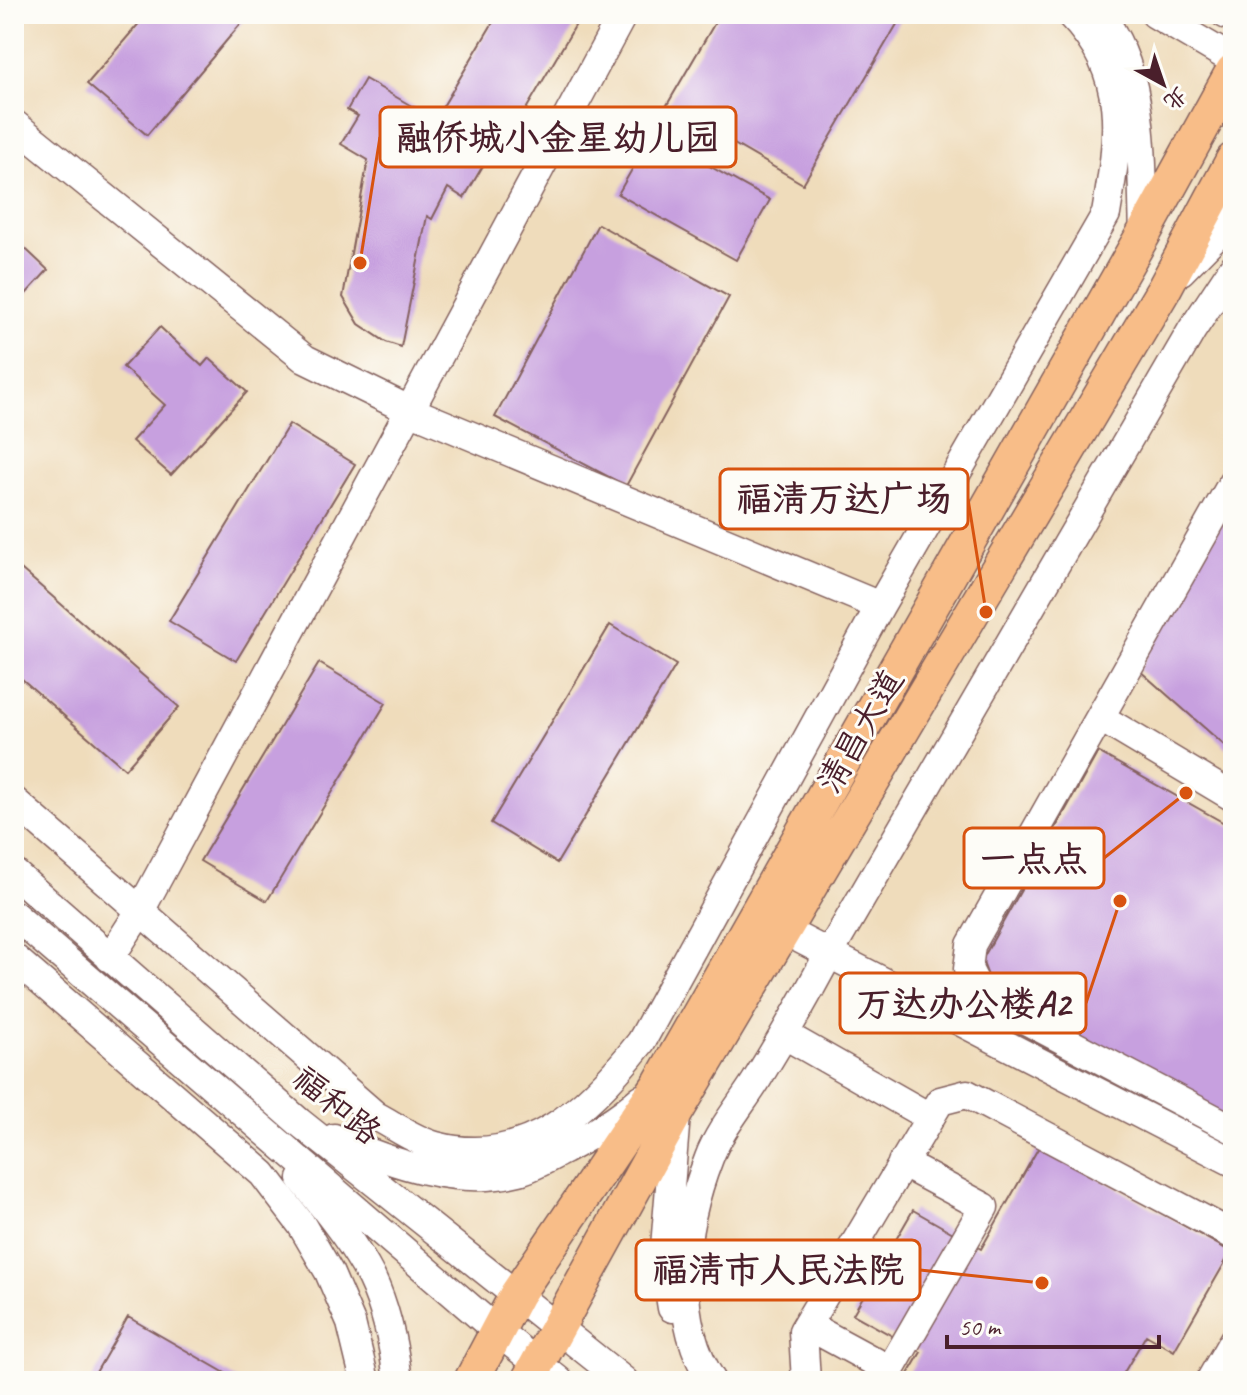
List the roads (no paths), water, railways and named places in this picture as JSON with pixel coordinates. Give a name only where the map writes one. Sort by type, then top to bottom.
[{"type":"main road","name":"清昌大道","points":[[541,1375],[559,1329],[668,1097],[1233,71]]},
{"type":"main road","name":"清昌大道","points":[[471,1381],[517,1294],[668,1097],[785,931],[1164,289],[1233,160]]},
{"type":"street","points":[[110,958],[140,911],[623,14]]},
{"type":"street","points":[[14,801],[376,1116],[434,1146],[483,1153],[529,1141],[564,1122],[608,1084],[641,1042],[880,606],[1106,214],[1117,143],[1114,93],[1104,60],[1082,26],[1070,14]]},
{"type":"street","points":[[1099,14],[1125,56],[1140,147],[1144,233]]},
{"type":"street","points":[[1155,14],[1233,60]]},
{"type":"street","points":[[1225,14],[1233,18]]},
{"type":"street","points":[[14,124],[305,359],[409,410],[880,606]]},
{"type":"street","points":[[1164,289],[1233,218]]},
{"type":"street","points":[[712,1381],[690,1334],[685,1281],[689,1219],[710,1155],[785,1035],[1192,330],[1233,268]]},
{"type":"street","points":[[1233,482],[971,945],[968,969],[982,997],[1106,1051],[1233,1129]]},
{"type":"street","points":[[1101,718],[1233,797]]},
{"type":"street","name":"福和路","points":[[14,873],[299,1122],[624,1381]]},
{"type":"street","name":"福和路","points":[[14,915],[497,1331],[541,1375]]},
{"type":"street","points":[[785,931],[1233,1162]]},
{"type":"street","points":[[14,958],[263,1174],[301,1224],[329,1272],[351,1323],[365,1381]]},
{"type":"street","points":[[785,1035],[929,1117]]},
{"type":"street","points":[[1086,1086],[1106,1051]]},
{"type":"street","points":[[806,1381],[803,1331],[940,1101],[967,1094],[1233,1235]]},
{"type":"street","points":[[299,1122],[356,1147],[440,1174],[479,1178],[521,1171],[592,1136],[619,1118],[668,1097],[664,1259],[674,1317],[695,1381]]},
{"type":"street","points":[[268,1133],[343,1233],[371,1278],[385,1314],[398,1381]]},
{"type":"street","points":[[807,1325],[890,1370],[898,1357],[984,1207],[902,1163]]},
{"type":"street","points":[[1210,1381],[1233,1341]]},
{"type":"place","name":"融侨城小金星幼儿园","points":[[360,263]]},
{"type":"place","name":"福清万达广场","points":[[986,612]]},
{"type":"place","name":"一点点","points":[[1186,793]]},
{"type":"place","name":"万达办公楼A2","points":[[1120,901]]},
{"type":"place","name":"福清市人民法院","points":[[1042,1283]]}]
